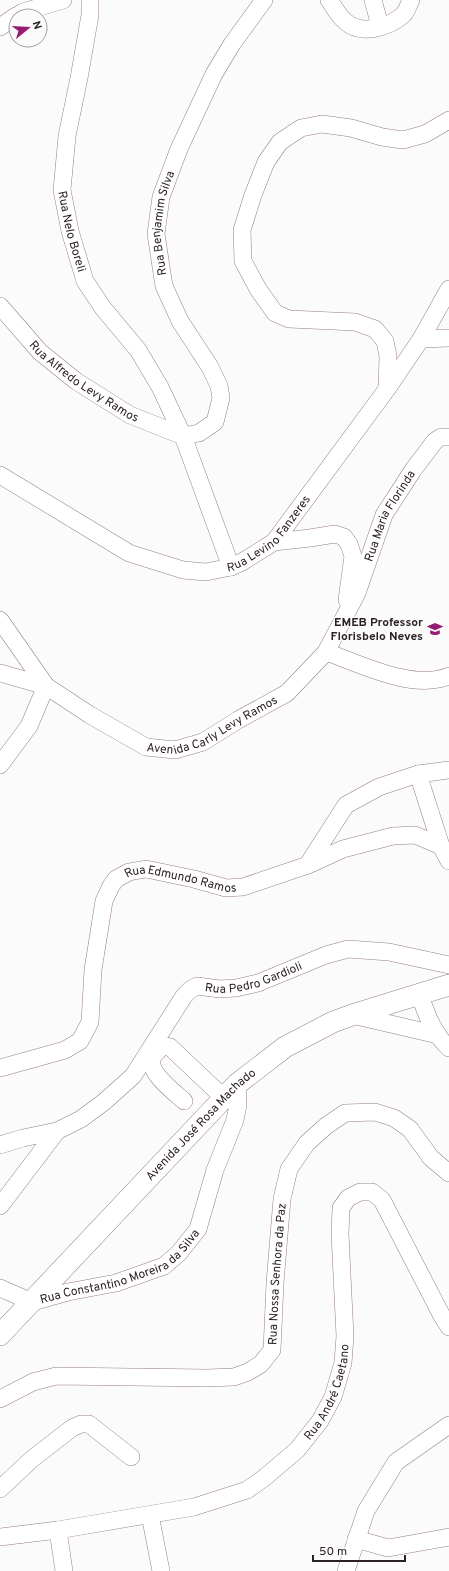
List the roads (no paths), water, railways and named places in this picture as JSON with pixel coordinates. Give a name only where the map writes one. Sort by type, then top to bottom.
[{"type":"main road","name":"Avenida José Rosa Machado","points":[[0,1335],[230,1091],[285,1047],[333,1022],[420,993],[448,975]]},
{"type":"street","points":[[37,8],[63,0]]},
{"type":"street","name":"Rua Nelo Boreli","points":[[90,0],[90,15],[67,136],[62,190],[70,231],[85,281],[104,308],[138,350],[160,387],[183,436],[231,567]]},
{"type":"street","name":"Rua Benjamim Silva","points":[[183,436],[199,433],[215,422],[221,398],[219,386],[210,367],[180,321],[164,286],[156,234],[161,197],[179,149],[214,74],[232,44],[264,0]]},
{"type":"street","points":[[329,0],[346,22],[359,28],[373,29],[392,23],[405,13],[412,0]]},
{"type":"street","points":[[373,0],[380,26]]},
{"type":"street","points":[[425,134],[449,120]]},
{"type":"street","points":[[387,389],[388,356],[385,340],[375,328],[355,322],[289,319],[275,313],[258,289],[243,261],[242,230],[253,195],[266,162],[280,142],[301,128],[322,124],[351,128],[382,138],[403,140],[425,134],[449,133]]},
{"type":"street","name":"Rua Levino Fanzeres","points":[[0,475],[129,553],[183,570],[206,572],[231,567],[242,562],[274,542],[387,389],[421,339],[449,289]]},
{"type":"street","name":"Rua Alfredo Levy Ramos","points":[[0,306],[40,352],[76,381],[130,415],[183,436]]},
{"type":"street","points":[[421,339],[449,338]]},
{"type":"street","name":"Rua Maria Florinda","points":[[348,609],[357,592],[384,515],[413,470],[435,441],[441,437],[449,438]]},
{"type":"street","points":[[274,542],[335,534],[344,537],[349,544],[353,556],[346,597],[348,609]]},
{"type":"street","name":"Avenida Carly Levy Ramos","points":[[0,673],[46,686],[90,715],[146,747],[175,750],[203,742],[238,720],[287,693],[326,652],[348,609]]},
{"type":"street","points":[[0,620],[46,686],[29,726],[0,766]]},
{"type":"street","points":[[326,652],[398,678],[426,682],[449,676]]},
{"type":"street","points":[[308,865],[346,806],[379,787],[418,774],[449,770]]},
{"type":"street","name":"Rua Edmundo Ramos","points":[[418,774],[445,854]]},
{"type":"street","name":"Rua Edmundo Ramos","points":[[0,1068],[65,1050],[80,1041],[90,1022],[93,970],[104,901],[116,879],[129,872],[146,869],[194,879],[226,888],[243,887],[308,865],[343,849],[393,836],[415,835],[445,854]]},
{"type":"street","name":"Rua Pedro Gardioli","points":[[0,1145],[23,1138],[57,1131],[81,1119],[104,1102],[133,1076],[184,996],[197,986],[225,989],[258,984],[326,955],[348,949],[389,952],[448,975]]},
{"type":"street","points":[[420,993],[430,1022],[442,1042],[449,1048]]},
{"type":"street","points":[[352,1015],[438,1035]]},
{"type":"street","points":[[184,1101],[155,1073],[152,1066],[152,1059],[160,1047],[170,1047],[230,1091]]},
{"type":"street","name":"Rua Constantino Moreira da Silva","points":[[32,1302],[68,1292],[116,1283],[164,1266],[179,1253],[198,1229],[215,1170],[235,1120],[238,1104],[230,1091]]},
{"type":"street","name":"Rua Nossa Senhora da Paz","points":[[0,1399],[33,1382],[56,1376],[234,1377],[248,1372],[261,1364],[272,1350],[275,1283],[282,1199],[290,1169],[307,1143],[326,1126],[345,1113],[375,1112],[394,1118],[410,1129],[431,1158],[449,1173]]},
{"type":"street","points":[[0,1206],[57,1131]]},
{"type":"street","name":"Rua André Caetano","points":[[0,1537],[58,1530],[194,1507],[247,1490],[264,1478],[297,1450],[320,1421],[333,1396],[343,1364],[345,1336],[340,1234],[341,1208],[348,1198],[360,1192],[372,1192],[382,1200],[447,1318]]},
{"type":"street","points":[[0,1288],[32,1302]]},
{"type":"street","points":[[0,1488],[32,1459],[72,1428],[81,1424],[89,1424],[131,1457]]},
{"type":"street","points":[[346,1571],[366,1511],[396,1462],[449,1424]]},
{"type":"street","points":[[150,1515],[161,1571]]},
{"type":"street","points":[[58,1530],[64,1571]]},
{"type":"street","points":[[356,1539],[388,1548],[449,1538]]},
{"type":"place","name":"EMEB Professor Florisbelo Neves","points":[[435,629]]}]
